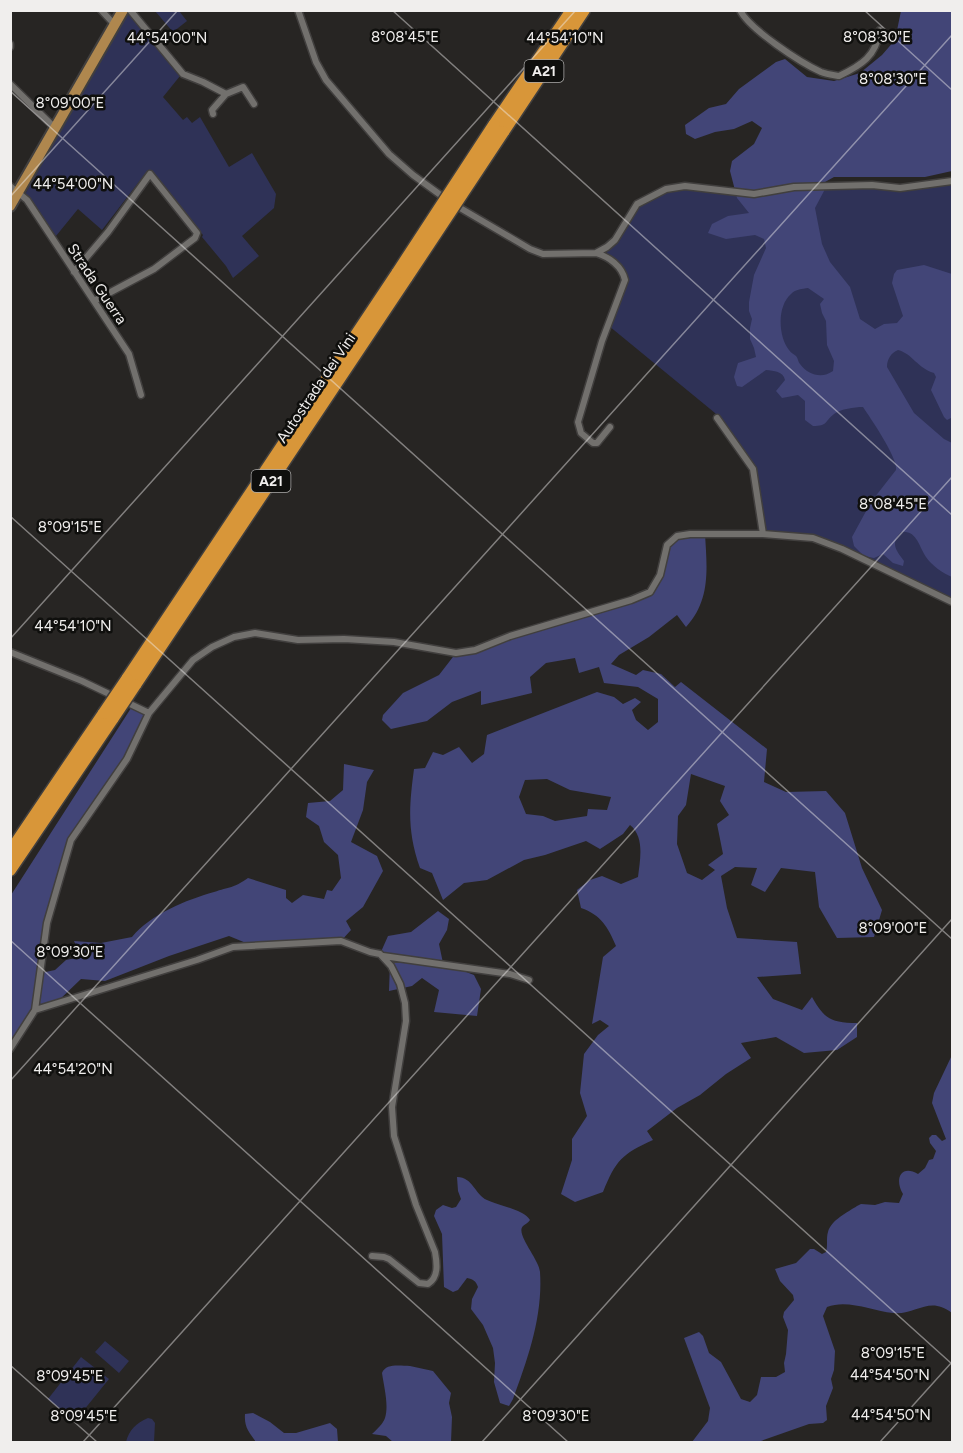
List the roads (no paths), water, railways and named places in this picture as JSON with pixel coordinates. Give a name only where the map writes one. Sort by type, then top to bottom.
[{"type":"highway","name":"Autostrada dei Vini","points":[[10,852],[131,682],[499,129],[572,10]]},
{"type":"highway","name":"Autostrada dei Vini","points":[[499,129],[584,10]]},
{"type":"highway","name":"Autostrada dei Vini","points":[[10,870],[108,715]]},
{"type":"main road","points":[[10,206],[15,189],[56,129],[123,10]]},
{"type":"street","points":[[101,10],[114,24]]},
{"type":"street","points":[[130,10],[183,74],[226,94]]},
{"type":"street","points":[[298,10],[316,62],[326,80],[389,154],[413,175],[471,216],[531,249],[543,254],[596,253],[606,256],[624,274],[625,280],[602,341],[578,423],[581,433],[593,444],[597,443],[610,428]]},
{"type":"street","points":[[740,10],[752,26],[802,62],[823,73],[839,76],[874,53],[879,42],[880,30]]},
{"type":"street","points":[[10,84],[56,129]]},
{"type":"street","points":[[213,114],[212,110],[226,94],[243,87],[254,104]]},
{"type":"street","points":[[74,272],[108,232],[150,174],[197,233],[195,238],[154,269],[94,302]]},
{"type":"street","points":[[596,253],[608,248],[615,240],[637,204],[666,189],[685,186],[754,194],[794,187],[872,185],[900,188],[952,181]]},
{"type":"street","name":"Strada Guerra","points":[[15,189],[27,200],[129,354],[141,395]]},
{"type":"street","points":[[717,418],[753,469],[763,534]]},
{"type":"street","points":[[10,1049],[35,1010],[47,923],[71,840],[127,759],[149,713],[193,660],[212,647],[234,637],[255,633],[298,640],[344,639],[394,642],[456,653],[475,650],[510,636],[631,600],[650,592],[660,575],[668,545],[677,536],[690,534],[763,534],[813,538],[842,549],[952,602]]},
{"type":"street","points":[[10,652],[82,681],[149,713]]},
{"type":"street","points":[[35,1010],[145,977],[233,947],[341,941],[383,956],[510,974],[529,980]]},
{"type":"street","points":[[372,1256],[389,1259],[419,1283],[428,1284],[434,1278],[437,1267],[435,1252],[416,1205],[394,1136],[392,1107],[406,1021],[405,1003],[395,975],[383,956]]}]
